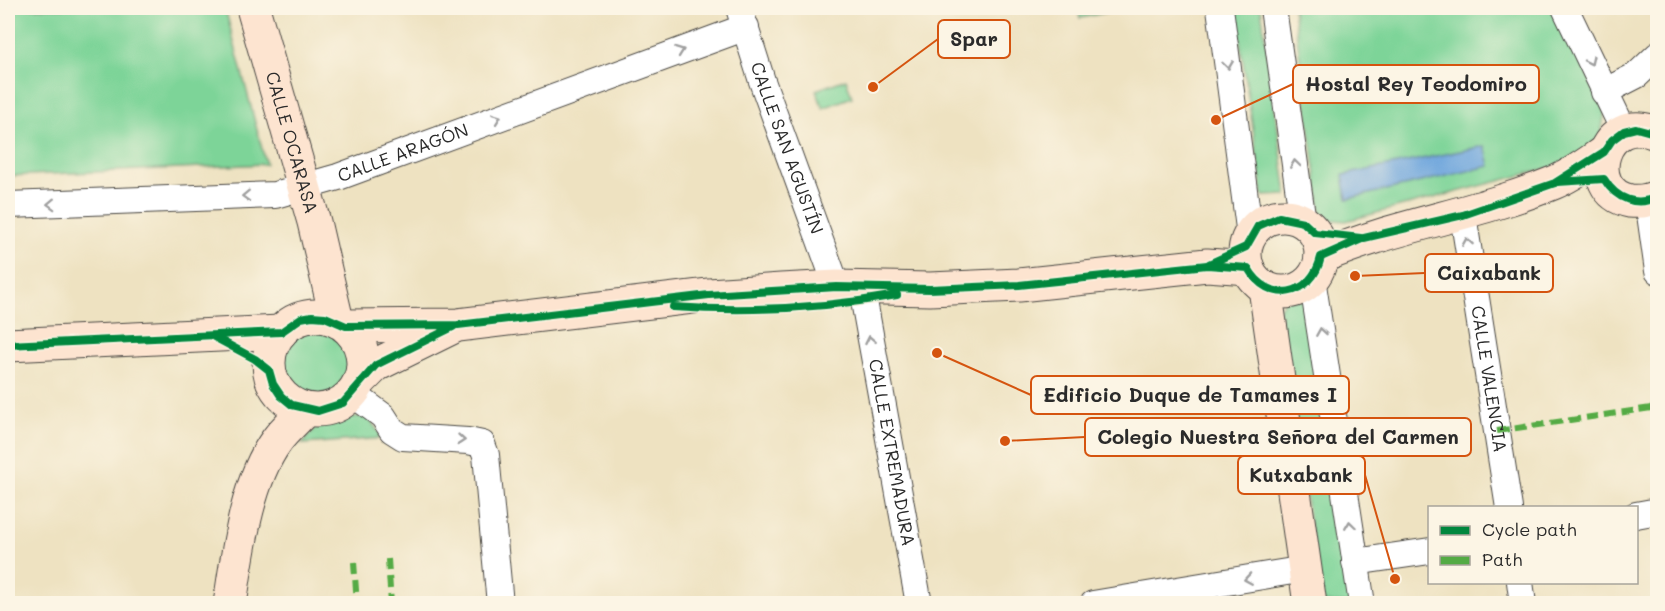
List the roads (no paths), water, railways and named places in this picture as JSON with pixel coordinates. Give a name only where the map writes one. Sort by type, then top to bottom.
[{"type":"street","name":"CALLE OCARASA","points":[[253,8],[315,222],[332,321]]},
{"type":"street","points":[[1220,8],[1252,260],[1310,603]]},
{"type":"street","points":[[1273,8],[1313,248],[1362,603]]},
{"type":"street","points":[[1565,8],[1604,92],[1611,154],[1610,188],[1627,200],[1654,198],[1658,271]]},
{"type":"street","name":"CALLE ARAGÓN","points":[[8,205],[275,195],[303,185],[338,177],[742,17]]},
{"type":"street","name":"CALLE SAN AGUSTÍN","points":[[742,17],[762,81],[851,294]]},
{"type":"street","points":[[1604,92],[1637,75],[1658,55]]},
{"type":"street","points":[[1313,248],[1463,215],[1555,183],[1611,154],[1642,129],[1658,134]]},
{"type":"street","name":"CALLE VALENCIA","points":[[1463,215],[1509,506]]},
{"type":"street","points":[[1252,260],[1268,220],[1292,218],[1313,248]]},
{"type":"street","points":[[1252,260],[1275,291],[1295,290],[1313,248]]},
{"type":"street","points":[[231,603],[247,512],[257,480],[276,441],[285,392],[269,356],[281,332],[301,318],[458,325],[646,305],[707,309],[851,294],[1019,285],[1252,260]]},
{"type":"street","name":"CALLE EXTREMADURA","points":[[851,294],[919,603]]},
{"type":"street","points":[[332,321],[356,337],[362,350],[364,365],[357,387]]},
{"type":"street","points":[[213,337],[285,392],[331,409],[357,387],[376,365],[458,325]]},
{"type":"street","points":[[8,345],[281,332]]},
{"type":"street","points":[[357,387],[392,430],[403,437],[482,444],[486,455],[500,603]]},
{"type":"street","points":[[1638,515],[1658,511]]},
{"type":"street","points":[[1356,562],[1428,550]]},
{"type":"street","points":[[1093,603],[1161,598],[1305,569]]},
{"type":"street","points":[[1520,584],[1523,603]]},
{"type":"water","points":[[1485,146],[1490,166],[1347,199],[1343,175]]},
{"type":"place","name":"Spar","points":[[873,87]]},
{"type":"place","name":"Hostal Rey Teodomiro","points":[[1216,120]]},
{"type":"place","name":"Caixabank","points":[[1355,276]]},
{"type":"place","name":"Edificio Duque de Tamames I","points":[[937,353]]},
{"type":"place","name":"Colegio Nuestra Señora del Carmen","points":[[1005,441]]},
{"type":"place","name":"Kutxabank","points":[[1395,579]]}]
